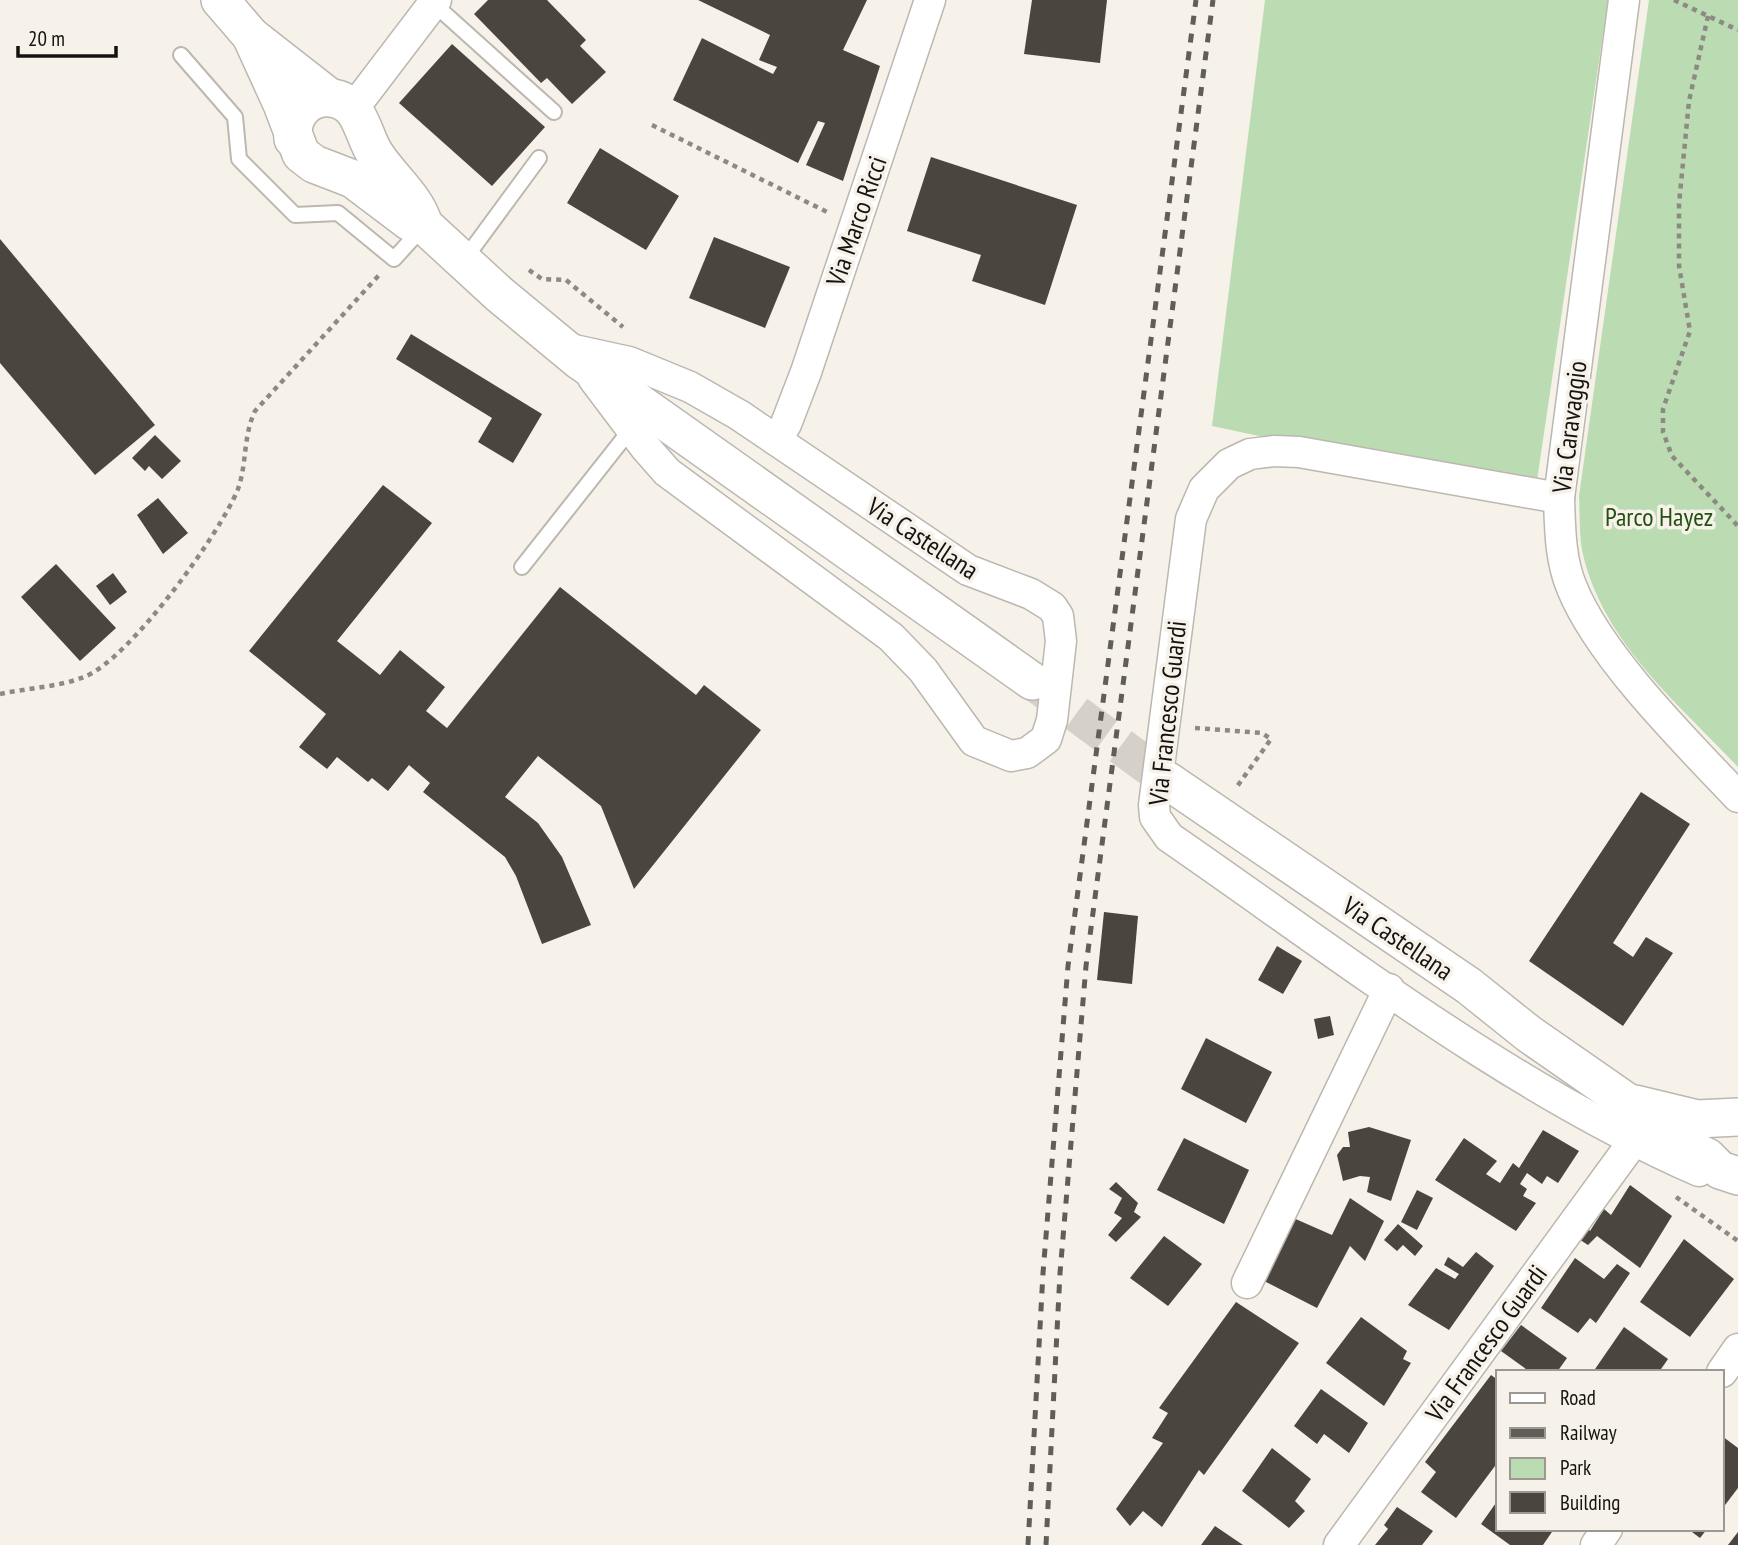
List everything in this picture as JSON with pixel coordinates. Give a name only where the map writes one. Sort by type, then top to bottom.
[{"type":"street","name":"Via Castellana","points":[[220,0],[250,36],[348,112],[375,155],[419,208],[424,225]]},
{"type":"street","name":"Via Marco Ricci","points":[[776,440],[786,424],[806,372],[930,0]]},
{"type":"street","name":"Via Caravaggio","points":[[1624,0],[1559,498],[1564,561],[1571,587],[1581,608],[1618,662],[1738,797]]},
{"type":"street","points":[[348,112],[435,2]]},
{"type":"street","name":"Via Castellana","points":[[250,36],[282,104],[293,139],[304,158],[354,179],[410,222],[424,225],[571,354],[1032,681]]},
{"type":"street","points":[[293,139],[293,127],[301,110],[310,102],[348,112]]},
{"type":"street","points":[[324,166],[336,166],[352,157],[361,142],[348,112]]},
{"type":"street","name":"Via Castellana","points":[[571,354],[643,367],[719,403],[954,562],[986,579],[1031,594],[1052,607],[1060,628],[1060,657],[1050,729],[1038,747],[1012,756],[974,741],[923,670],[891,637],[667,472],[571,354]]},
{"type":"street","name":"Via Francesco Guardi","points":[[1559,498],[1299,452],[1250,454],[1229,464],[1204,489],[1191,519],[1153,805],[1161,828],[1170,837],[1495,1060],[1633,1142],[1704,1174],[1729,1173]]},
{"type":"street","name":"Via Castellana","points":[[1168,781],[1469,986],[1529,1034],[1624,1100],[1671,1140],[1707,1157],[1729,1173]]},
{"type":"street","name":"Via Castellana","points":[[1247,1283],[1389,989]]},
{"type":"street","name":"Via Castellana","points":[[1624,1100],[1677,1116],[1711,1120],[1738,1118]]},
{"type":"street","name":"Via Francesco Guardi","points":[[1339,1545],[1633,1142]]},
{"type":"street","points":[[1722,1370],[1738,1349]]},
{"type":"lane","points":[[435,2],[554,112]]},
{"type":"lane","points":[[181,55],[234,117],[239,159],[295,215],[338,213],[394,259],[424,225]]},
{"type":"lane","points":[[464,261],[539,158]]},
{"type":"lane","points":[[522,567],[631,429]]},
{"type":"path","points":[[1674,0],[1738,30]]},
{"type":"path","points":[[1708,16],[1689,101],[1679,204],[1679,266],[1690,331],[1663,409],[1663,432],[1672,456],[1738,526]]},
{"type":"path","points":[[652,125],[855,225]]},
{"type":"path","points":[[0,694],[85,677],[106,664],[135,637],[226,517],[239,485],[249,422],[255,411],[394,259]]},
{"type":"path","points":[[1164,725],[1262,733],[1271,739],[1234,791]]},
{"type":"path","points":[[1667,1191],[1738,1241]]},
{"type":"green space","points":[[1265,0],[1608,0],[1535,494],[1212,426]]},
{"type":"green space","name":"Parco Hayez","points":[[1649,0],[1738,0],[1738,767],[1667,694],[1624,642],[1592,583],[1581,544],[1579,496]]},
{"type":"building","points":[[488,0],[547,0],[586,40],[580,46],[606,72],[572,104],[547,78],[541,83],[474,14]]},
{"type":"building","points":[[698,0],[867,0],[843,50],[880,66],[843,181],[806,165],[825,123],[818,121],[798,163],[673,100],[702,38],[773,74],[777,67],[759,60],[770,35]]},
{"type":"building","points":[[1032,0],[1107,0],[1100,63],[1024,54]]},
{"type":"building","points":[[452,44],[545,127],[492,186],[399,103]]},
{"type":"building","points":[[600,148],[679,196],[646,250],[567,203]]},
{"type":"building","points":[[931,157],[1077,205],[1045,305],[972,281],[981,255],[907,231]]},
{"type":"building","points":[[714,237],[790,267],[765,328],[689,298]]},
{"type":"building","points":[[0,239],[155,425],[95,475],[0,363]]},
{"type":"building","points":[[411,334],[542,414],[513,463],[478,442],[492,418],[396,359]]},
{"type":"building","points":[[155,435],[181,461],[162,479],[149,466],[145,471],[132,458]]},
{"type":"building","points":[[383,485],[432,523],[337,641],[380,675],[400,650],[445,687],[426,711],[447,728],[560,587],[696,695],[704,685],[761,730],[634,889],[601,806],[538,756],[505,797],[538,823],[562,857],[591,925],[542,944],[516,876],[505,857],[423,792],[430,783],[409,765],[388,791],[372,778],[368,782],[337,757],[327,769],[299,747],[326,714],[249,651]]},
{"type":"building","points":[[158,498],[188,533],[163,554],[137,515]]},
{"type":"building","points":[[56,564],[116,628],[80,661],[21,597]]},
{"type":"building","points":[[113,573],[127,592],[110,605],[96,586]]},
{"type":"building","points":[[1641,792],[1690,824],[1613,943],[1633,957],[1646,937],[1673,953],[1623,1026],[1529,961]]},
{"type":"building","points":[[1104,912],[1138,916],[1132,984],[1097,980]]},
{"type":"building","points":[[1277,946],[1302,961],[1283,994],[1258,980]]},
{"type":"building","points":[[1330,1016],[1334,1035],[1318,1039],[1314,1019]]},
{"type":"building","points":[[1206,1038],[1272,1072],[1246,1123],[1181,1089]]},
{"type":"building","points":[[1369,1127],[1411,1140],[1391,1201],[1367,1192],[1370,1177],[1360,1176],[1343,1181],[1337,1155],[1343,1147],[1350,1147],[1348,1132]]},
{"type":"building","points":[[1543,1130],[1579,1151],[1558,1183],[1547,1176],[1542,1184],[1527,1173],[1520,1184],[1527,1189],[1523,1196],[1536,1203],[1516,1231],[1435,1180],[1464,1138],[1497,1161],[1486,1174],[1500,1183],[1513,1163],[1519,1168]]},
{"type":"building","points":[[1184,1138],[1249,1170],[1224,1224],[1157,1190]]},
{"type":"building","points":[[1116,1182],[1138,1203],[1134,1212],[1141,1217],[1116,1242],[1108,1235],[1122,1218],[1114,1213],[1122,1198],[1109,1189]]},
{"type":"building","points":[[1630,1185],[1672,1216],[1640,1268],[1597,1236],[1588,1245],[1571,1234],[1581,1219],[1590,1231],[1604,1209],[1611,1215]]},
{"type":"building","points":[[1417,1190],[1433,1198],[1417,1230],[1401,1222]]},
{"type":"building","points":[[1350,1198],[1384,1221],[1365,1261],[1350,1246],[1317,1308],[1260,1279],[1291,1217],[1332,1235]]},
{"type":"building","points":[[1398,1224],[1423,1246],[1415,1256],[1403,1245],[1397,1251],[1384,1240]]},
{"type":"building","points":[[1164,1236],[1202,1264],[1168,1306],[1130,1278]]},
{"type":"building","points":[[1684,1239],[1734,1279],[1690,1337],[1640,1302]]},
{"type":"building","points":[[1476,1252],[1494,1266],[1449,1330],[1408,1305],[1436,1268],[1455,1279],[1459,1274],[1444,1265],[1448,1257],[1463,1267]]},
{"type":"building","points":[[1575,1258],[1604,1279],[1617,1264],[1630,1273],[1596,1323],[1590,1318],[1578,1333],[1541,1308]]},
{"type":"building","points":[[1236,1302],[1299,1343],[1204,1475],[1199,1470],[1162,1527],[1143,1511],[1130,1526],[1116,1509],[1163,1443],[1152,1438],[1168,1413],[1159,1408]]},
{"type":"building","points":[[1361,1317],[1407,1351],[1403,1359],[1411,1363],[1384,1406],[1326,1363]]},
{"type":"building","points":[[1521,1325],[1567,1358],[1558,1370],[1527,1370],[1501,1351]]},
{"type":"building","points":[[1624,1327],[1668,1359],[1660,1370],[1594,1370]]},
{"type":"building","points":[[1491,1375],[1496,1379],[1496,1465],[1456,1518],[1421,1492],[1436,1472],[1425,1462]]},
{"type":"building","points":[[1321,1389],[1368,1423],[1349,1453],[1324,1434],[1317,1444],[1294,1426]]},
{"type":"building","points":[[1724,1438],[1738,1448],[1738,1488],[1724,1506]]},
{"type":"building","points":[[1272,1448],[1311,1479],[1295,1501],[1305,1511],[1289,1528],[1242,1491]]},
{"type":"building","points":[[1496,1503],[1496,1531],[1553,1531],[1543,1545],[1510,1545],[1481,1524]]},
{"type":"building","points":[[1397,1507],[1433,1531],[1422,1545],[1375,1545],[1388,1529],[1384,1525]]},
{"type":"building","points":[[1215,1526],[1243,1545],[1201,1545]]},
{"type":"building","points":[[1691,1531],[1705,1531],[1700,1538]]},
{"type":"building","points":[[1738,1532],[1738,1545],[1728,1545]]},
{"type":"tunnel","points":[[1032,681],[1168,781]]},
{"type":"railway","points":[[1028,1545],[1043,1273],[1068,966],[1196,0]]},
{"type":"railway","points":[[1046,1545],[1060,1273],[1086,966],[1213,0]]}]
